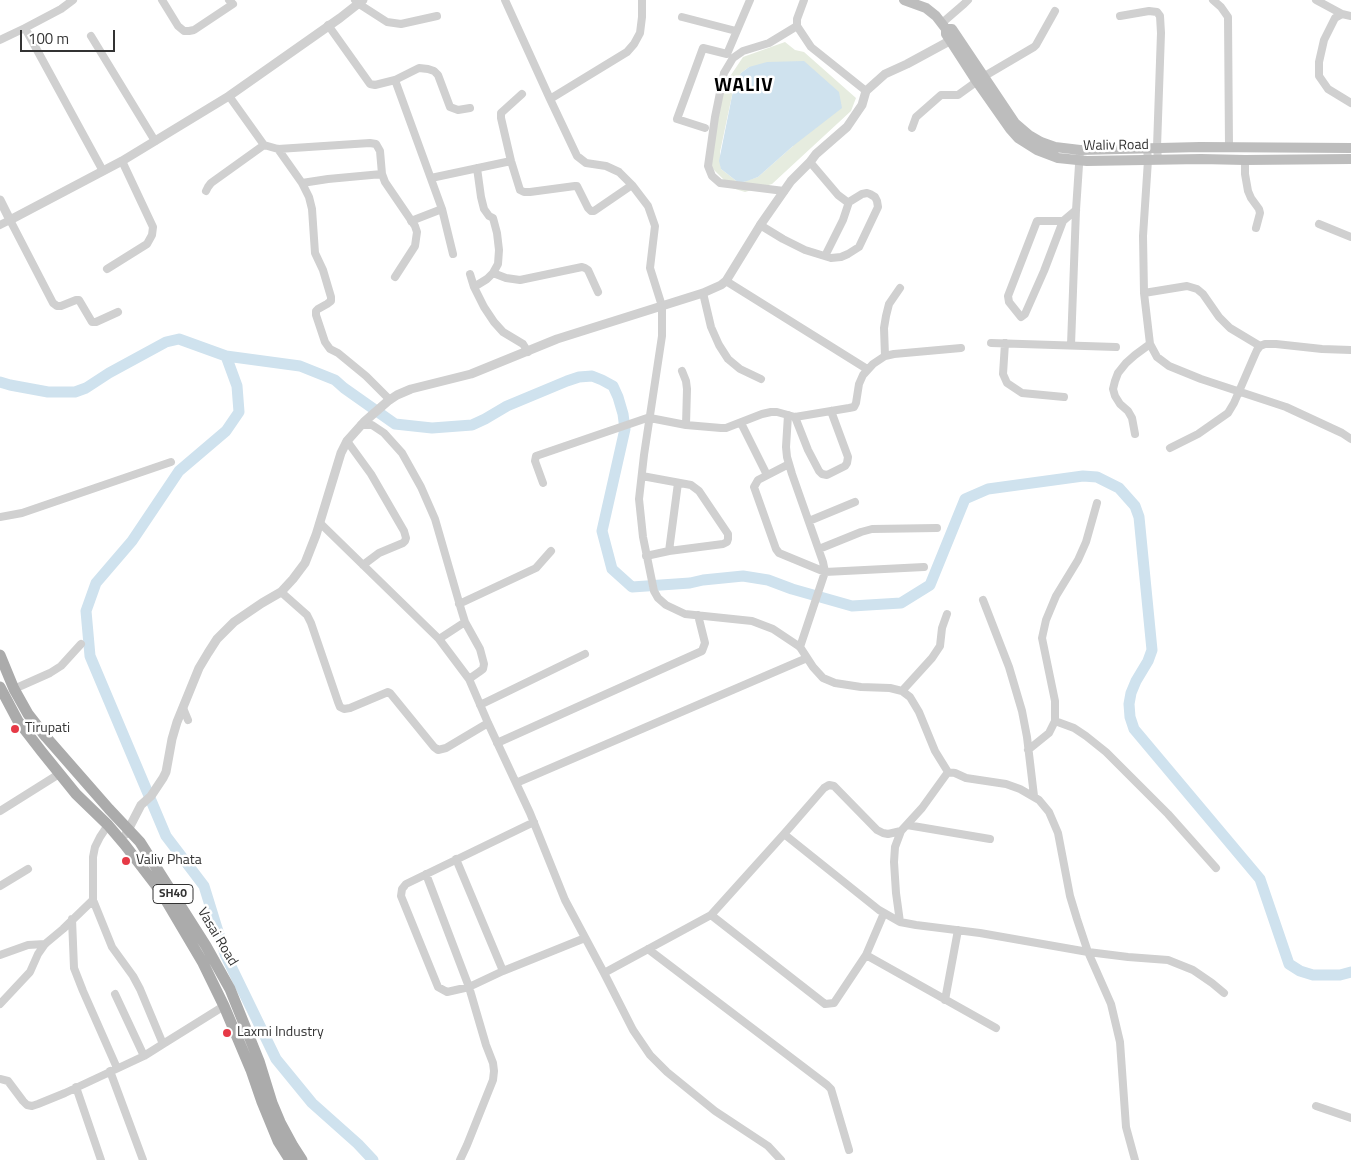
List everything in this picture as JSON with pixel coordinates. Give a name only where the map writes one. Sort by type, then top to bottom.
[{"type":"main road","name":"Waliv Road","points":[[904,0],[916,2],[932,12],[944,26],[952,29],[954,39],[1010,129],[1018,138],[1037,150],[1058,158],[1079,161],[1351,159]]},
{"type":"main road","name":"Waliv Road","points":[[980,80],[1015,123],[1029,136],[1055,147],[1080,150],[1152,147],[1351,148]]},
{"type":"main road","name":"Vasai Road","points":[[0,656],[14,690],[28,714],[125,835],[138,860],[162,892],[203,963],[224,1006],[251,1070],[278,1142],[290,1160]]},
{"type":"main road","name":"Vasai Road","points":[[0,687],[18,721],[76,794],[108,825],[140,842],[206,946],[230,989],[259,1061],[272,1103],[292,1146],[302,1160]]},
{"type":"street","points":[[0,40],[61,9],[73,0]]},
{"type":"street","points":[[162,0],[178,26],[184,31],[194,30],[233,1]]},
{"type":"street","points":[[504,0],[577,156],[586,163],[613,168],[620,172],[648,206],[655,226],[650,268],[662,306],[662,336],[639,500],[646,556],[654,591],[658,598],[666,605],[685,614],[752,621],[773,629],[800,648],[823,678],[835,684],[890,688],[902,691],[910,697],[919,712],[935,751],[948,772]]},
{"type":"street","points":[[550,99],[627,52],[640,33],[642,0]]},
{"type":"street","points":[[706,128],[677,119],[704,48],[727,54],[750,0]]},
{"type":"street","points":[[804,0],[797,19],[797,26],[811,47],[866,91]]},
{"type":"street","points":[[944,26],[968,0]]},
{"type":"street","points":[[1213,0],[1221,6],[1228,17],[1229,148]]},
{"type":"street","points":[[1316,0],[1342,14],[1351,16]]},
{"type":"street","points":[[0,225],[122,161],[229,96],[359,1],[388,22],[401,24],[437,16]]},
{"type":"street","points":[[912,128],[916,116],[942,95],[958,95],[1034,47],[1055,11]]},
{"type":"street","points":[[1120,16],[1148,11],[1157,12],[1160,16],[1161,33],[1152,147],[1153,160],[1143,236],[1144,293],[1150,344],[1157,357],[1169,366],[1201,379],[1286,407],[1351,439]]},
{"type":"street","points":[[1342,14],[1335,18],[1324,40],[1319,62],[1319,76],[1328,89],[1351,103]]},
{"type":"street","points":[[682,17],[736,31]]},
{"type":"street","points":[[328,25],[370,84],[376,85],[394,80],[419,68],[428,69],[438,75],[450,106],[458,110],[470,108]]},
{"type":"street","points":[[784,191],[720,183],[712,176],[708,166],[724,73],[733,58],[744,51],[769,43],[797,26]]},
{"type":"street","points":[[25,28],[104,171]]},
{"type":"street","points":[[92,36],[155,141]]},
{"type":"street","points":[[125,835],[141,805],[150,796],[166,772],[172,739],[199,668],[208,653],[234,622],[281,592],[305,563],[320,523],[341,453],[347,441],[362,424],[389,401],[411,389],[471,374],[558,339],[716,288],[726,280],[760,225],[791,181],[816,154],[847,127],[862,106],[866,91],[885,74],[954,39]]},
{"type":"street","points":[[394,80],[442,209],[453,254]]},
{"type":"street","points":[[522,94],[501,113],[501,123],[520,190],[530,192],[577,186],[591,211],[594,211],[632,185]]},
{"type":"street","points":[[229,96],[264,145],[278,148],[376,144],[380,151],[382,174],[385,182],[417,232],[416,246],[395,277]]},
{"type":"street","points":[[206,191],[211,183],[264,145]]},
{"type":"street","points":[[278,148],[302,183],[309,197],[312,209],[315,253],[323,270],[331,297],[327,304],[316,311],[325,342],[366,376],[389,401]]},
{"type":"street","points":[[1071,345],[1080,150]]},
{"type":"street","points":[[1245,160],[1248,190],[1260,213],[1256,228]]},
{"type":"street","points":[[107,269],[147,244],[152,235],[153,228],[122,161]]},
{"type":"street","points":[[431,178],[511,161]]},
{"type":"street","points":[[810,162],[838,195],[848,202]]},
{"type":"street","points":[[474,287],[493,273],[498,264],[499,250],[493,218],[484,209],[478,168]]},
{"type":"street","points":[[302,183],[382,174]]},
{"type":"street","points":[[760,225],[805,250],[831,258],[841,258],[860,247],[878,207],[875,197],[867,193],[848,202],[843,220],[825,256]]},
{"type":"street","points":[[0,200],[56,306],[79,300],[92,322],[118,312]]},
{"type":"street","points":[[411,221],[442,209]]},
{"type":"street","points":[[1063,220],[1037,222],[1008,296],[1009,302],[1021,316],[1025,314],[1044,272],[1063,220],[1076,210]]},
{"type":"street","points":[[1319,224],[1351,237]]},
{"type":"street","points":[[493,273],[506,278],[520,280],[582,267],[588,270],[598,292]]},
{"type":"street","points":[[470,274],[474,287],[494,322],[504,332],[523,344],[528,352]]},
{"type":"street","points":[[726,280],[867,369]]},
{"type":"street","points":[[1144,293],[1187,286],[1196,288],[1230,328],[1260,346]]},
{"type":"street","points":[[885,356],[884,328],[886,316],[889,304],[900,288]]},
{"type":"street","points":[[703,293],[711,327],[728,359],[740,369],[761,379]]},
{"type":"street","points":[[991,342],[1116,347]]},
{"type":"street","points":[[1005,343],[1002,374],[1006,383],[1022,393],[1064,397]]},
{"type":"street","points":[[1135,434],[1132,418],[1128,411],[1120,404],[1113,389],[1118,374],[1126,364],[1150,344]]},
{"type":"street","points":[[1170,448],[1198,434],[1228,413],[1252,359],[1260,346],[1276,344],[1351,350]]},
{"type":"street","points":[[543,483],[535,461],[536,456],[650,418],[686,425],[726,428],[771,412],[792,416],[854,407],[863,375],[867,369],[885,356],[961,348]]},
{"type":"street","points":[[682,371],[687,389],[686,425]]},
{"type":"street","points":[[792,416],[819,471],[822,474],[828,474],[845,466],[848,457],[831,411]]},
{"type":"street","points":[[792,416],[786,447],[789,464],[825,572],[800,648]]},
{"type":"street","points":[[740,423],[767,475]]},
{"type":"street","points":[[362,424],[372,425],[384,433],[402,453],[435,519],[465,622],[480,649],[484,664],[480,672],[469,679]]},
{"type":"street","points":[[347,441],[372,474],[404,531],[406,538],[403,543],[379,553],[363,565]]},
{"type":"street","points":[[0,517],[22,513],[171,462]]},
{"type":"street","points":[[789,464],[758,480],[754,487],[779,553],[825,572],[924,567]]},
{"type":"street","points":[[642,476],[691,485],[705,498],[728,534],[727,542],[723,544],[646,556]]},
{"type":"street","points":[[669,551],[678,483]]},
{"type":"street","points":[[808,521],[855,502]]},
{"type":"street","points":[[1028,750],[1049,733],[1055,721],[1055,701],[1042,638],[1046,620],[1056,596],[1078,560],[1086,542],[1097,503]]},
{"type":"street","points":[[320,523],[439,639],[469,679],[534,822],[565,900],[633,1030],[650,1055],[667,1072],[715,1111],[768,1146],[781,1160]]},
{"type":"street","points":[[818,549],[872,529],[936,528]]},
{"type":"street","points":[[459,604],[536,568],[551,551]]},
{"type":"street","points":[[281,592],[307,615],[340,707],[344,709],[350,708],[388,692],[438,750],[446,748],[488,723]]},
{"type":"street","points":[[983,600],[1009,666],[1017,692],[1027,737],[1034,796]]},
{"type":"street","points":[[902,691],[932,658],[940,646],[942,628],[947,614]]},
{"type":"street","points":[[497,743],[702,651],[705,643],[698,615]]},
{"type":"street","points":[[439,639],[465,622]]},
{"type":"street","points":[[14,690],[61,666],[80,644]]},
{"type":"street","points":[[480,705],[585,654]]},
{"type":"street","points":[[516,783],[807,658]]},
{"type":"street","points":[[183,708],[188,720]]},
{"type":"street","points":[[1055,721],[1074,728],[1106,752],[1168,814],[1216,868]]},
{"type":"street","points":[[948,772],[966,778],[1006,784],[1020,789],[1040,800],[1049,812],[1058,833],[1070,896],[1088,952],[1111,1004],[1120,1042],[1126,1126],[1135,1160]]},
{"type":"street","points":[[900,922],[896,893],[894,847],[904,828],[922,808],[948,772]]},
{"type":"street","points":[[0,811],[59,774]]},
{"type":"street","points":[[604,973],[711,915],[824,788],[829,785],[837,788],[883,833],[888,834],[904,828],[990,839]]},
{"type":"street","points":[[534,822],[406,884],[402,889],[402,896],[438,987],[447,992],[469,987],[503,971],[586,938]]},
{"type":"street","points":[[108,825],[95,847],[92,900],[112,947],[140,989],[163,1044]]},
{"type":"street","points":[[784,834],[884,913],[900,922],[1088,952],[1168,960],[1193,970],[1224,993]]},
{"type":"street","points":[[456,859],[503,971]]},
{"type":"street","points":[[0,886],[28,869]]},
{"type":"street","points":[[426,874],[469,987],[494,1071],[494,1080],[460,1160]]},
{"type":"street","points":[[0,1004],[30,972],[45,944],[92,900]]},
{"type":"street","points":[[711,915],[825,1004],[834,1003],[866,955],[884,913]]},
{"type":"street","points":[[72,919],[74,968],[113,1070],[143,1160]]},
{"type":"street","points":[[945,1000],[958,930]]},
{"type":"street","points":[[0,955],[28,945],[45,944]]},
{"type":"street","points":[[648,950],[827,1085],[831,1090],[849,1150]]},
{"type":"street","points":[[866,955],[996,1028]]},
{"type":"street","points":[[116,994],[144,1056]]},
{"type":"street","points":[[0,1079],[8,1082],[27,1105],[32,1106],[144,1056],[224,1006]]},
{"type":"street","points":[[76,1087],[101,1160]]},
{"type":"street","points":[[1316,1106],[1351,1118]]},
{"type":"shaded area","points":[[785,42],[795,50],[804,52],[856,98],[851,111],[772,184],[745,192],[732,188],[710,166],[723,87],[743,57]],"holes":[[[749,67],[793,146],[758,177],[739,183],[721,169],[720,152],[734,86],[741,73]]]},
{"type":"water","points":[[804,61],[839,92],[842,108],[793,146],[758,177],[739,183],[721,169],[719,161],[734,86],[741,73],[749,67],[767,62]]},
{"type":"waterway","points":[[0,382],[48,392],[75,392],[86,388],[109,373],[166,342],[179,339],[226,356],[300,366],[335,380],[395,424],[432,428],[472,425],[507,406],[567,381],[579,377],[592,376],[613,386],[623,414],[625,429],[602,531],[612,569],[632,587],[690,583],[743,576],[768,580],[792,589],[852,606],[901,603],[930,585],[965,499],[988,489],[1083,476],[1097,477],[1119,488],[1135,506],[1139,517],[1152,650],[1131,693],[1129,704],[1130,717],[1134,729],[1260,879],[1289,964],[1300,971],[1313,975],[1340,975],[1351,972]]},
{"type":"waterway","points":[[226,356],[237,386],[239,412],[226,431],[179,471],[132,541],[96,583],[86,611],[90,656],[166,836],[204,886],[225,954],[276,1059],[312,1103],[373,1160]]},
{"type":"place","name":"Tirupati","points":[[15,729]]},
{"type":"place","name":"Valiv Phata","points":[[126,861]]},
{"type":"place","name":"Laxmi Industry","points":[[227,1033]]},
{"type":"district","name":"WALIV","points":[[744,86]]}]
